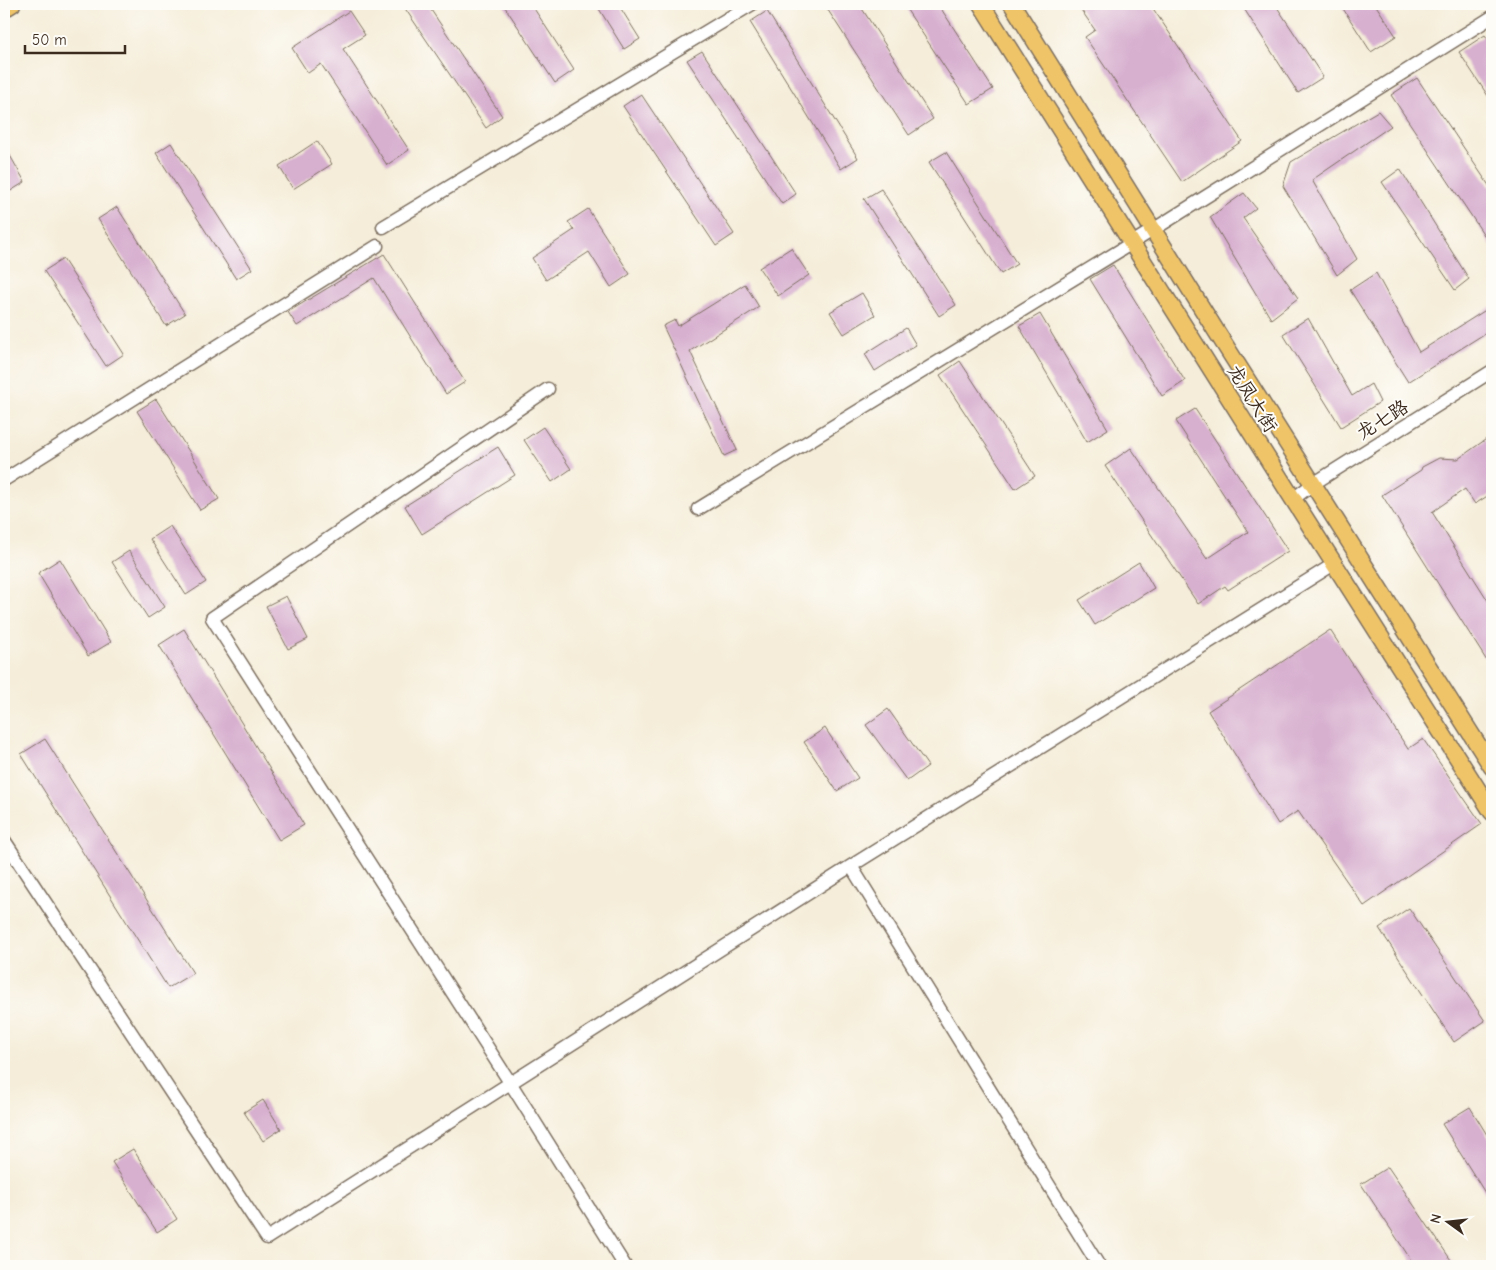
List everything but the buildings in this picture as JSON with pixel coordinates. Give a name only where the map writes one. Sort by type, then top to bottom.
[{"type":"main road","points":[[4,9],[12,4]]},
{"type":"main road","name":"龙凤大街","points":[[981,4],[1492,812]]},
{"type":"main road","name":"龙凤大街","points":[[1012,4],[1492,767]]},
{"type":"street","points":[[383,227],[752,4]]},
{"type":"street","points":[[698,510],[1153,230],[1492,17]]},
{"type":"street","points":[[4,480],[377,246]]},
{"type":"street","name":"龙七路","points":[[1293,499],[1313,484],[1492,372]]},
{"type":"street","points":[[548,389],[212,618],[511,1084],[625,1266]]},
{"type":"street","points":[[4,840],[267,1238],[852,866],[1334,564]]},
{"type":"street","points":[[852,866],[1098,1266]]}]
